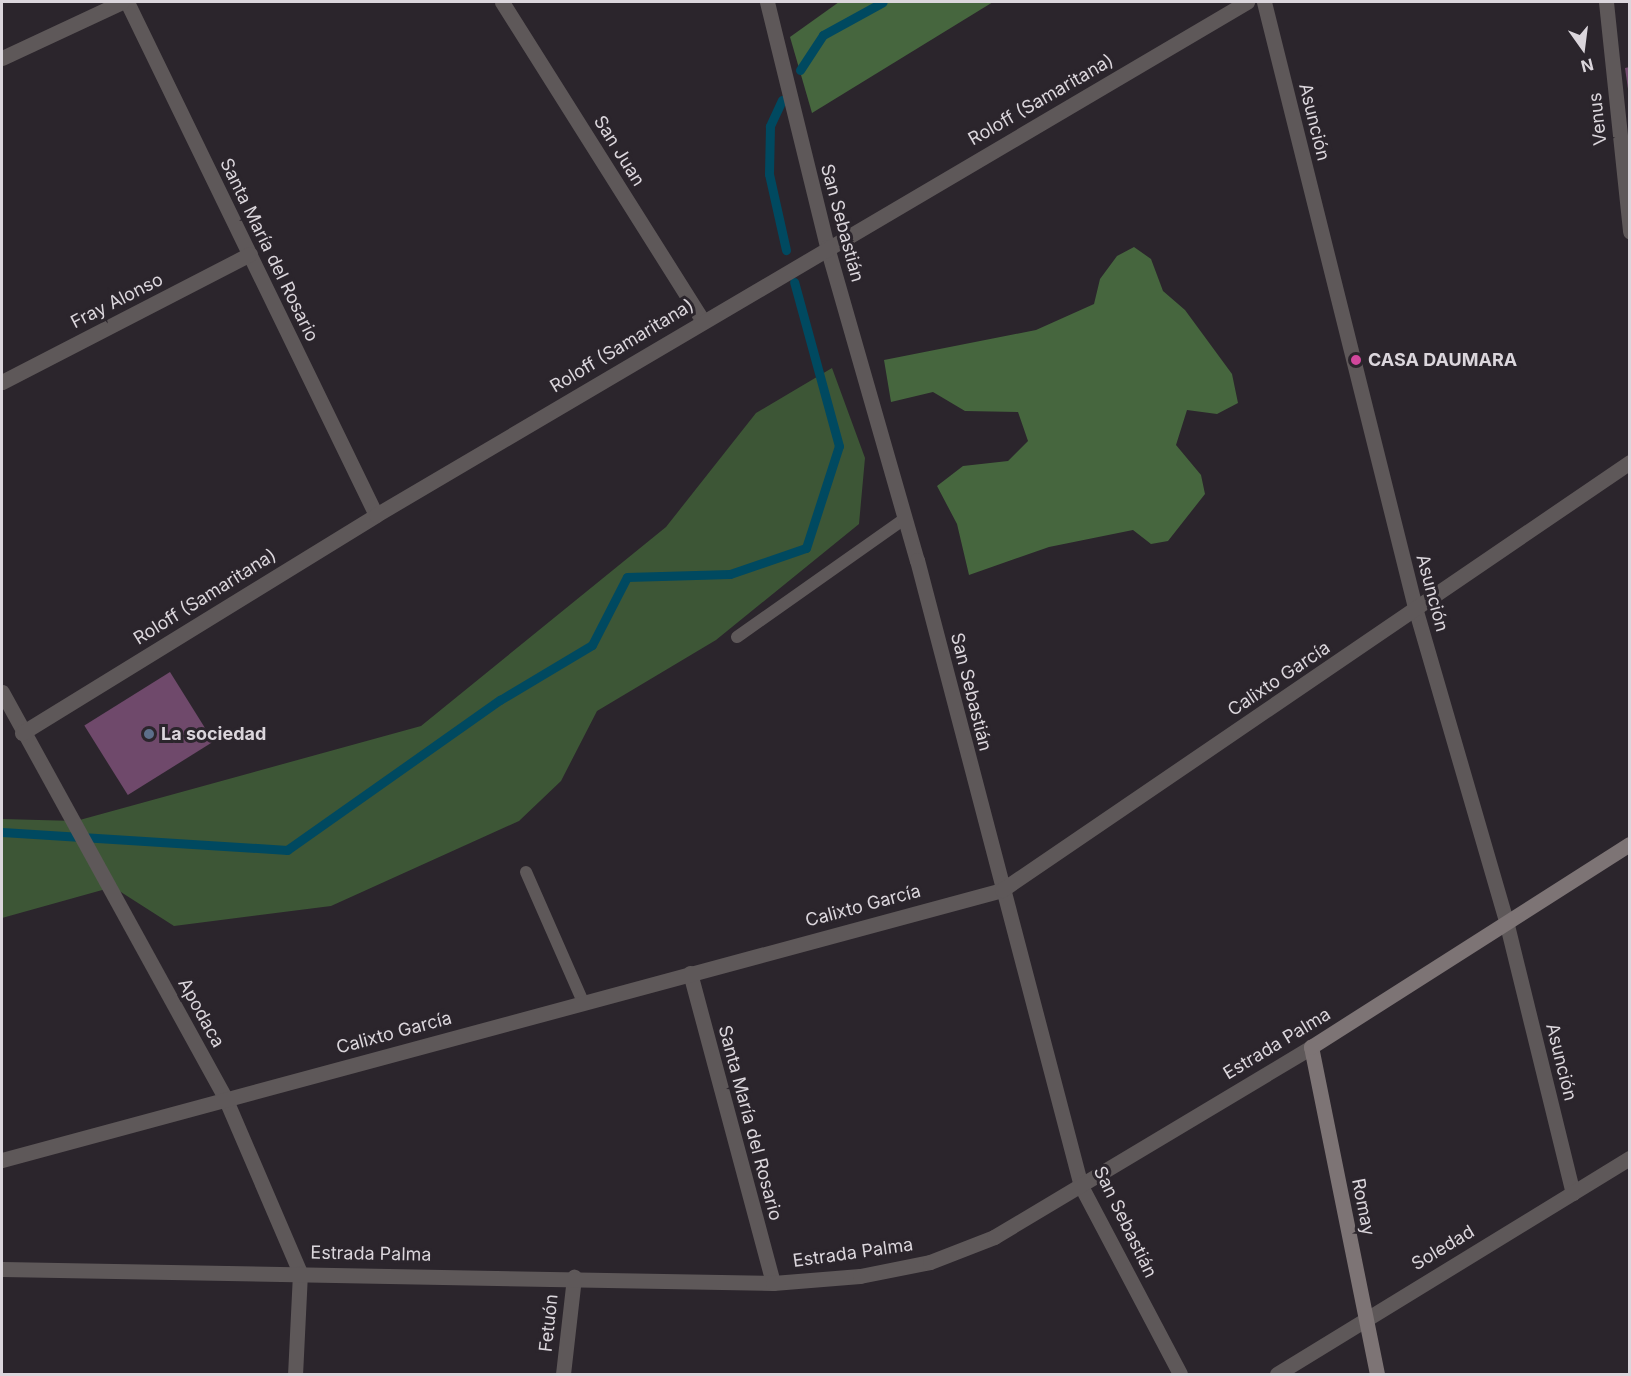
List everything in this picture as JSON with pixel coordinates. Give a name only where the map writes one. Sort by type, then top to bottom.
[{"type":"main road","name":"Estrada Palma","points":[[1311,1047],[1507,925],[1629,844]]},
{"type":"main road","name":"Romay","points":[[1311,1047],[1377,1374]]},
{"type":"street","points":[[2,58],[122,2]]},
{"type":"street","name":"Santa María del Rosario","points":[[127,2],[376,515]]},
{"type":"street","name":"San Juan","points":[[502,2],[703,321]]},
{"type":"street","name":"San Sebastián","points":[[767,2],[827,247],[904,519],[1082,1186],[1180,1374]]},
{"type":"street","name":"Roloff (Samaritana)","points":[[22,733],[376,515],[827,247],[1247,2]]},
{"type":"street","name":"Asunción","points":[[1264,2],[1416,611],[1507,925],[1573,1193]]},
{"type":"street","name":"Venus","points":[[1606,2],[1629,232]]},
{"type":"street","name":"Fray Alonso","points":[[2,382],[250,254]]},
{"type":"street","name":"Calixto García","points":[[2,1160],[1002,890],[1416,611],[1629,462]]},
{"type":"street","name":"Apodaca","points":[[2,692],[22,733],[226,1100],[300,1273],[295,1374]]},
{"type":"street","name":"Santa María del Rosario","points":[[690,973],[773,1283]]},
{"type":"street","name":"Estrada Palma","points":[[2,1269],[574,1277],[773,1283],[860,1276],[930,1262],[994,1238],[1311,1047]]},
{"type":"street","name":"Soledad","points":[[1277,1374],[1629,1158]]},
{"type":"street","name":"Fetuón","points":[[563,1374],[574,1277]]},
{"type":"lane","points":[[737,637],[904,519]]},
{"type":"lane","points":[[526,872],[583,1002]]},
{"type":"green space","points":[[839,2],[993,2],[812,113],[790,37]]},
{"type":"green space","points":[[1134,247],[1151,259],[1163,291],[1185,310],[1232,374],[1238,403],[1217,414],[1187,410],[1176,445],[1201,475],[1205,494],[1168,541],[1151,544],[1133,530],[1049,547],[969,575],[957,524],[937,486],[963,466],[1008,461],[1028,441],[1018,412],[965,411],[933,392],[891,402],[884,360],[1036,330],[1094,304],[1100,279],[1117,256]]},
{"type":"green space","points":[[832,368],[865,458],[859,524],[716,640],[597,711],[561,781],[519,821],[331,906],[174,926],[113,887],[2,918],[2,819],[76,821],[421,726],[666,527],[756,413]]},
{"type":"building","points":[[1630,67],[1630,89],[1628,89],[1625,68]]},
{"type":"building","name":"La sociedad","points":[[170,672],[213,742],[128,795],[84,726]]},
{"type":"waterway","points":[[800,70],[823,35],[883,2]]},
{"type":"waterway","points":[[782,100],[770,126],[769,174],[786,250]]},
{"type":"waterway","points":[[2,832],[287,850],[500,700],[592,645],[627,577],[730,574],[806,548],[839,446],[794,282]]},
{"type":"place","name":"CASA DAUMARA","points":[[1356,360]]},
{"type":"place","name":"La sociedad","points":[[149,734]]}]
